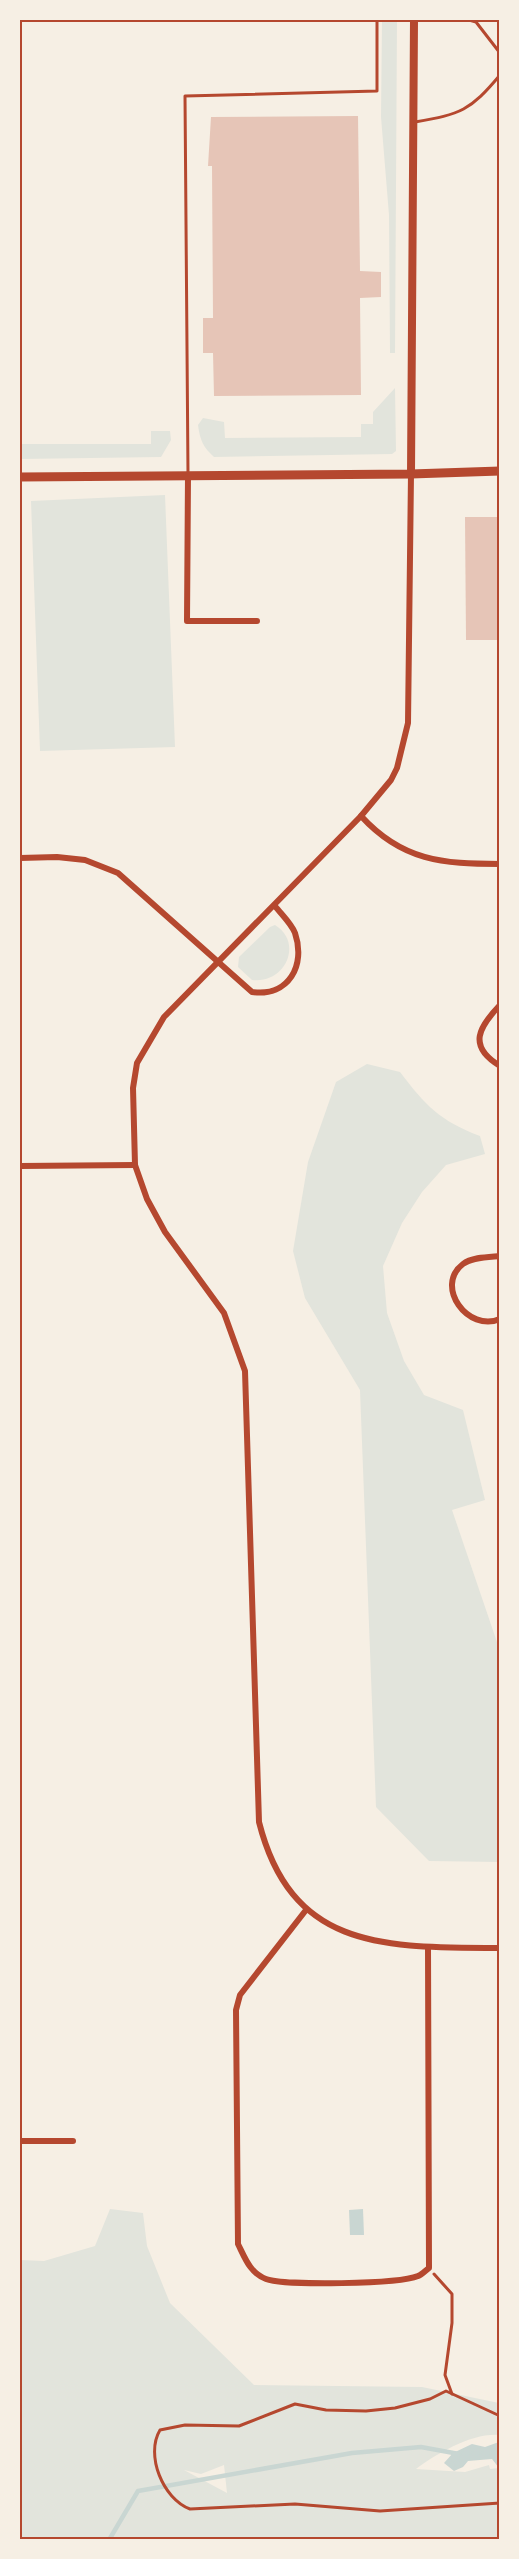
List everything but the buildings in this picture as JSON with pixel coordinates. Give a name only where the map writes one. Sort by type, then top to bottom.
[{"type":"main road","points":[[20,477],[411,474],[500,471]]},
{"type":"street","points":[[414,20],[408,723],[397,768],[391,780],[362,816],[275,906],[216,961],[164,1017],[137,1063],[133,1088],[135,1165],[147,1199],[165,1232],[224,1313],[245,1371],[259,1822],[266,1850],[289,1891],[306,1910],[326,1924],[357,1936],[428,1947],[500,1948]]},
{"type":"street","points":[[188,476],[187,621],[257,621]]},
{"type":"street","points":[[362,816],[377,833],[426,858],[448,864],[500,864]]},
{"type":"street","points":[[20,858],[57,857],[107,866],[151,901],[252,992],[271,992],[286,984],[295,972],[298,948],[294,931],[275,906]]},
{"type":"street","points":[[500,1005],[484,1021],[480,1028],[479,1038],[483,1050],[491,1061],[500,1066]]},
{"type":"street","points":[[20,1166],[135,1165]]},
{"type":"street","points":[[500,1256],[464,1263],[453,1275],[453,1294],[460,1309],[472,1319],[492,1322],[500,1319]]},
{"type":"street","points":[[306,1910],[240,1995],[236,2010],[238,2244],[250,2268],[266,2279],[286,2283],[390,2280],[419,2276],[429,2268],[428,1947]]},
{"type":"street","points":[[20,2141],[73,2141]]},
{"type":"lane","points":[[188,476],[185,96],[376,91],[376,20]]},
{"type":"lane","points":[[469,20],[476,22],[500,53]]},
{"type":"lane","points":[[413,122],[450,116],[478,101],[500,75]]},
{"type":"path","points":[[429,2268],[452,2294],[452,2323],[445,2375],[452,2394]]},
{"type":"path","points":[[500,2416],[447,2391],[430,2399],[366,2411],[326,2410],[295,2404],[239,2426],[185,2425],[160,2430],[155,2439],[156,2464],[166,2489],[180,2505],[190,2509],[295,2504],[380,2511],[500,2503]]},
{"type":"shaded area","points":[[397,20],[395,353],[390,353],[389,215],[381,117],[382,21]]},
{"type":"shaded area","points":[[395,388],[396,451],[392,454],[214,457],[200,435],[198,425],[203,418],[224,422],[225,438],[361,437],[361,424],[373,424],[373,412]]},
{"type":"shaded area","points":[[151,431],[170,431],[171,440],[161,457],[20,459],[20,444],[151,444]]},
{"type":"shaded area","points":[[165,495],[175,747],[40,751],[31,501]]},
{"type":"shaded area","points":[[275,925],[284,933],[288,942],[287,961],[274,976],[264,980],[252,980],[238,967],[239,957],[270,927]]},
{"type":"shaded area","points":[[367,1064],[400,1072],[434,1111],[454,1124],[480,1136],[485,1154],[446,1165],[422,1192],[402,1223],[383,1266],[387,1313],[404,1361],[424,1395],[463,1410],[485,1500],[452,1510],[499,1648],[499,1862],[429,1861],[376,1807],[360,1390],[305,1298],[293,1251],[308,1162],[336,1082]]},
{"type":"shaded area","points":[[110,2209],[143,2213],[147,2246],[170,2303],[254,2385],[422,2387],[499,2403],[499,2435],[478,2437],[467,2441],[434,2457],[416,2469],[465,2472],[489,2465],[490,2469],[499,2468],[499,2539],[20,2539],[20,2260],[44,2261],[95,2246]],"holes":[[[224,2465],[227,2493],[184,2470],[201,2474]]]},
{"type":"shaded area","points":[[363,2209],[364,2235],[350,2235],[349,2210]]},
{"type":"shaded area","points":[[499,2442],[499,2468],[492,2459],[468,2461],[463,2467],[454,2471],[444,2463],[453,2453],[472,2444],[485,2447]]},
{"type":"waterway","points":[[109,2540],[138,2491],[352,2453],[421,2447],[459,2454]]}]
